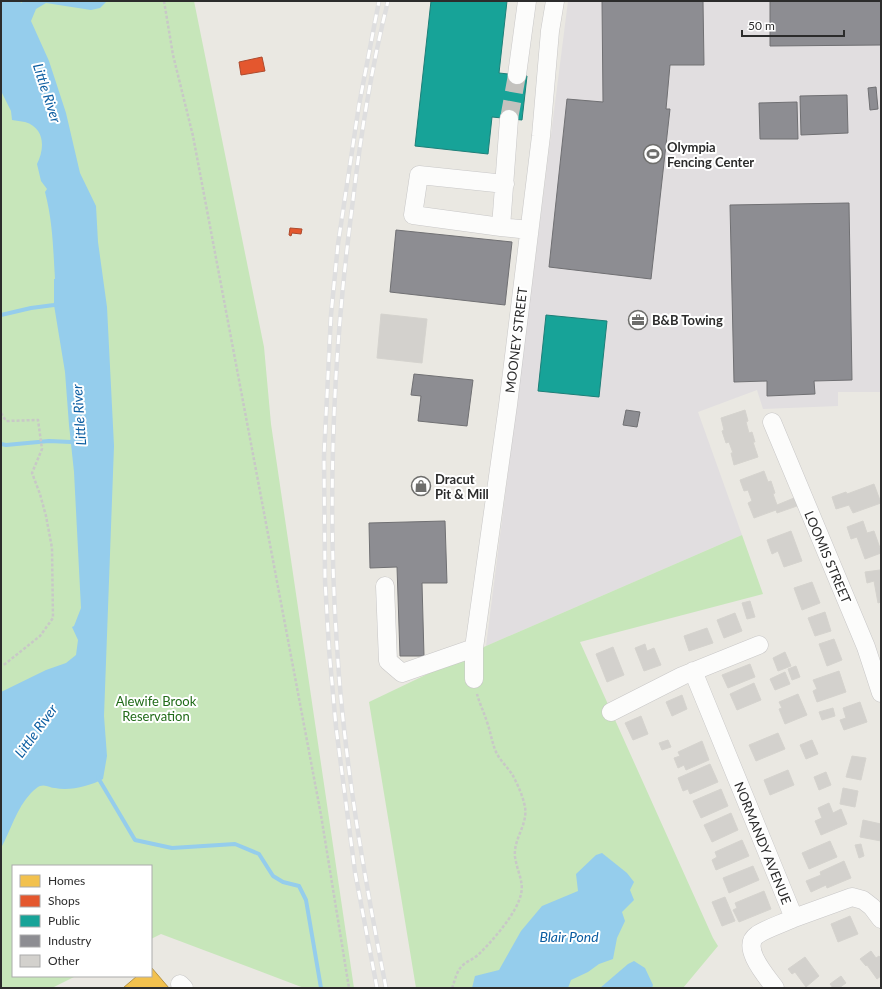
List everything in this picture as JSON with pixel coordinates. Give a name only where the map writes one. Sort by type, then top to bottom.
[{"type":"street","points":[[517,75],[527,1]]},
{"type":"street","name":"MOONEY STREET","points":[[474,679],[474,648],[508,405],[530,230],[541,136],[550,31],[555,1]]},
{"type":"street","points":[[502,227],[510,118]]},
{"type":"street","points":[[505,184],[419,176],[413,215],[530,230]]},
{"type":"street","name":"LOOMIS STREET","points":[[772,422],[866,647],[881,693]]},
{"type":"street","points":[[385,586],[388,661],[402,672],[474,648]]},
{"type":"street","points":[[611,712],[693,671],[759,645]]},
{"type":"street","name":"NORMANDY AVENUE","points":[[693,671],[794,918],[757,935],[752,941],[751,949],[759,965],[775,988]]},
{"type":"street","points":[[794,918],[852,897],[863,900],[872,907],[881,919]]},
{"type":"path","points":[[164,1],[173,55],[193,136],[321,815],[349,988]]},
{"type":"path","points":[[1,413],[6,421],[38,420],[42,449],[32,473],[46,516],[52,548],[53,618],[40,636],[5,664],[1,665]]},
{"type":"path","points":[[452,988],[456,976],[462,966],[478,955],[507,921],[522,893],[523,886],[515,856],[515,844],[526,814],[525,806],[511,773],[498,756],[492,744],[488,723],[481,709],[474,679]]},
{"type":"shaded area","points":[[568,1],[881,1],[881,392],[838,392],[838,406],[763,409],[757,390],[698,412],[742,535],[486,646]]},
{"type":"green space","name":"Alewife Brook Reservation","points":[[1,1],[194,1],[264,347],[271,424],[354,988],[304,988],[161,934],[152,938],[152,865],[12,865],[12,977],[74,977],[52,988],[1,988]]},
{"type":"green space","points":[[742,535],[763,594],[580,642],[713,938],[718,946],[683,988],[416,988],[369,702],[486,646]]},
{"type":"water","name":"Little River","points":[[1,1],[20,1],[21,3],[24,1],[107,1],[100,8],[91,10],[46,3],[36,9],[31,21],[49,61],[66,113],[80,173],[96,206],[98,242],[107,307],[114,446],[104,716],[107,756],[103,779],[86,786],[67,789],[53,788],[44,785],[38,787],[31,793],[21,806],[1,848],[1,692],[46,670],[66,663],[76,655],[78,640],[72,627],[74,626],[81,608],[74,472],[65,372],[54,305],[55,279],[50,214],[45,192],[47,189],[41,181],[37,164],[40,158],[42,139],[40,134],[32,125],[25,122],[12,120],[11,111],[1,91]]},
{"type":"water","name":"Blair Pond","points":[[602,853],[627,873],[634,882],[630,890],[634,900],[622,912],[625,921],[617,938],[613,959],[599,964],[588,972],[571,980],[568,988],[472,988],[475,976],[499,970],[521,931],[542,906],[578,891],[576,874],[596,855]]},
{"type":"water","name":"Blair Pond","points":[[634,961],[645,968],[653,985],[652,988],[600,988],[628,964]]},
{"type":"building: Homes","points":[[152,968],[169,988],[123,988],[136,977],[152,977]]},
{"type":"building: Shops","points":[[262,57],[265,71],[241,75],[239,62]]},
{"type":"building: Shops","points":[[290,228],[302,229],[301,234],[292,233],[291,236],[289,235]]},
{"type":"building: Public","points":[[431,1],[507,1],[499,73],[527,76],[522,120],[492,117],[488,154],[415,146]]},
{"type":"building: Public","points":[[546,315],[607,321],[599,397],[538,391]]},
{"type":"building: Industry","points":[[602,1],[703,1],[704,65],[670,65],[666,109],[670,109],[651,279],[549,267],[567,99],[603,102]]},
{"type":"building: Industry","points":[[770,1],[881,1],[881,45],[770,46]]},
{"type":"building: Industry","points":[[876,87],[878,109],[870,110],[868,88]]},
{"type":"building: Industry","points":[[847,95],[848,133],[801,135],[800,96]]},
{"type":"building: Industry","points":[[797,102],[798,139],[760,139],[759,103]]},
{"type":"building: Industry","points":[[849,203],[852,380],[814,381],[815,394],[767,396],[767,381],[734,382],[730,205]]},
{"type":"building: Industry","points":[[396,230],[512,242],[505,305],[390,292]]},
{"type":"building: Industry","points":[[414,374],[473,380],[467,426],[418,421],[421,396],[411,395]]},
{"type":"building: Industry","points":[[626,410],[640,412],[637,427],[623,425]]},
{"type":"building: Industry","points":[[445,521],[447,583],[422,583],[424,656],[400,656],[397,567],[370,568],[369,523]]},
{"type":"building: Other","points":[[381,314],[427,319],[422,363],[377,358]]},
{"type":"building: Other","points":[[745,410],[749,433],[752,432],[755,442],[753,442],[758,457],[734,465],[731,453],[733,453],[729,442],[726,443],[722,431],[724,430],[721,418]]},
{"type":"building: Other","points":[[764,471],[768,482],[771,481],[775,493],[773,494],[777,505],[794,498],[797,506],[777,513],[776,510],[754,518],[748,503],[752,501],[748,490],[744,491],[740,480]]},
{"type":"building: Other","points":[[874,484],[881,503],[853,513],[849,505],[836,509],[832,497],[846,492],[847,494]]},
{"type":"building: Other","points":[[863,521],[867,533],[874,531],[881,551],[881,553],[865,559],[857,537],[851,539],[847,527]]},
{"type":"building: Other","points":[[791,531],[802,561],[784,567],[778,551],[772,554],[767,540]]},
{"type":"building: Other","points":[[880,570],[881,602],[878,603],[874,581],[867,583],[865,572]]},
{"type":"building: Other","points":[[812,582],[820,603],[802,610],[794,588]]},
{"type":"building: Other","points":[[750,601],[755,617],[747,619],[742,603]]},
{"type":"building: Other","points":[[825,612],[831,631],[815,636],[808,618]]},
{"type":"building: Other","points":[[735,613],[742,631],[724,638],[717,620]]},
{"type":"building: Other","points":[[707,628],[713,643],[689,651],[684,636]]},
{"type":"building: Other","points":[[834,639],[842,660],[827,666],[819,644]]},
{"type":"building: Other","points":[[645,644],[647,651],[654,648],[661,665],[644,671],[635,648]]},
{"type":"building: Other","points":[[613,647],[624,675],[607,682],[596,654]]},
{"type":"building: Other","points":[[785,652],[791,666],[778,671],[773,658]]},
{"type":"building: Other","points":[[750,664],[755,677],[728,688],[722,675]]},
{"type":"building: Other","points":[[796,666],[800,677],[792,680],[788,669]]},
{"type":"building: Other","points":[[839,671],[846,692],[817,702],[813,691],[817,689],[813,680]]},
{"type":"building: Other","points":[[785,672],[790,684],[775,690],[770,679]]},
{"type":"building: Other","points":[[754,683],[761,700],[737,710],[730,694]]},
{"type":"building: Other","points":[[798,694],[807,715],[785,724],[779,709],[782,708],[779,702]]},
{"type":"building: Other","points":[[682,695],[687,709],[672,716],[666,702]]},
{"type":"building: Other","points":[[860,702],[867,722],[844,730],[840,720],[846,718],[843,708]]},
{"type":"building: Other","points":[[833,708],[835,716],[822,720],[819,712]]},
{"type":"building: Other","points":[[641,716],[648,734],[633,740],[625,723]]},
{"type":"building: Other","points":[[778,733],[785,749],[756,761],[749,745]]},
{"type":"building: Other","points":[[668,740],[671,747],[662,750],[659,743]]},
{"type":"building: Other","points":[[812,740],[818,754],[806,759],[800,745]]},
{"type":"building: Other","points":[[702,741],[709,760],[686,770],[684,765],[678,768],[674,758],[680,756],[678,752]]},
{"type":"building: Other","points":[[852,756],[866,758],[861,780],[846,777]]},
{"type":"building: Other","points":[[710,764],[718,782],[690,794],[688,789],[683,791],[678,778]]},
{"type":"building: Other","points":[[788,770],[794,785],[770,795],[764,780]]},
{"type":"building: Other","points":[[826,772],[831,785],[819,790],[814,777]]},
{"type":"building: Other","points":[[843,788],[858,791],[855,807],[840,804]]},
{"type":"building: Other","points":[[721,789],[728,806],[701,818],[693,801]]},
{"type":"building: Other","points":[[829,803],[833,813],[841,809],[847,824],[821,835],[815,821],[822,818],[818,808]]},
{"type":"building: Other","points":[[731,813],[738,830],[712,842],[704,825]]},
{"type":"building: Other","points":[[863,820],[881,824],[881,841],[860,837]]},
{"type":"building: Other","points":[[742,840],[749,856],[716,870],[712,860],[717,857],[715,852]]},
{"type":"building: Other","points":[[830,841],[837,857],[809,869],[802,853]]},
{"type":"building: Other","points":[[861,844],[864,856],[859,858],[855,845]]},
{"type":"building: Other","points":[[844,861],[851,878],[827,888],[826,885],[811,892],[806,881],[821,875],[820,872]]},
{"type":"building: Other","points":[[753,866],[759,880],[729,893],[723,878]]},
{"type":"building: Other","points":[[764,891],[771,909],[739,922],[733,910],[737,908],[735,903]]},
{"type":"building: Other","points":[[725,897],[735,921],[722,926],[712,902]]},
{"type":"building: Other","points":[[850,916],[858,934],[838,942],[831,924]]},
{"type":"building: Other","points":[[871,951],[876,958],[879,956],[881,958],[881,976],[877,979],[867,965],[866,966],[860,959]]},
{"type":"building: Other","points":[[805,957],[819,976],[806,987],[795,972],[792,974],[788,969]]},
{"type":"building: Other","points":[[841,976],[846,983],[839,988],[833,988],[830,984]]},
{"type":"waterway","points":[[1,315],[57,304]]},
{"type":"waterway","name":"Little River","points":[[1,444],[6,445],[49,441],[71,442],[74,440]]},
{"type":"waterway","points":[[98,777],[135,840],[172,848],[235,844],[259,854],[273,876],[283,882],[299,886],[306,900],[321,988]]},
{"type":"tunnel","points":[[509,119],[517,75]]},
{"type":"railway","points":[[377,988],[355,872],[336,727],[325,580],[324,456],[331,315],[338,244],[359,105],[379,1]]},
{"type":"railway","points":[[386,988],[356,818],[340,690],[334,592],[332,482],[336,372],[345,262],[367,104],[376,52],[388,1]]},
{"type":"place","name":"Olympia Fencing Center","points":[[653,154]]},
{"type":"place","name":"B&B Towing","points":[[638,320]]},
{"type":"place","name":"Dracut Pit & Mill","points":[[421,486]]}]
